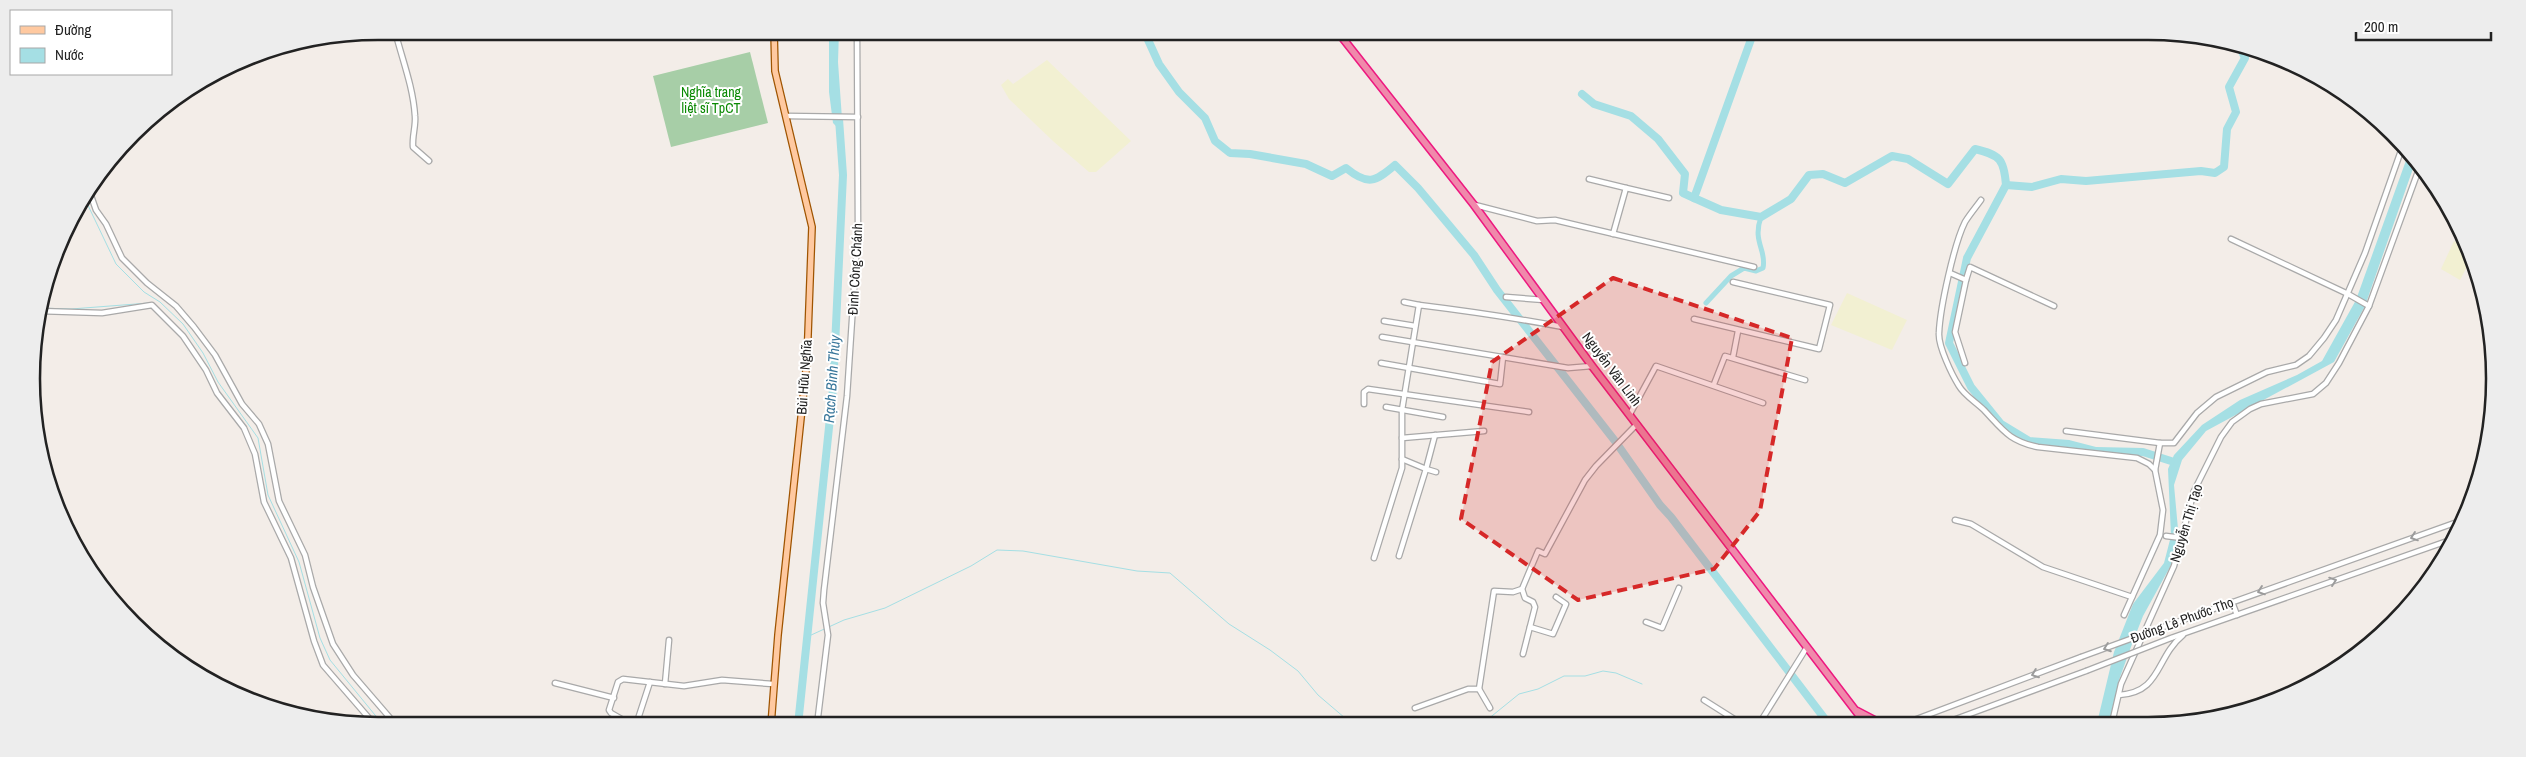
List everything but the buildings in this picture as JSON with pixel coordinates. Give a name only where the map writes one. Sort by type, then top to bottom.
[{"type":"highway","name":"Nguyễn Văn Linh","points":[[1344,40],[1474,205],[1592,366],[1860,717]]},
{"type":"highway","points":[[1855,710],[1857,717]]},
{"type":"highway","points":[[1855,710],[1868,717]]},
{"type":"main road","name":"Bùi Hữu Nghĩa","points":[[771,717],[773,684],[806,361],[812,227],[775,71],[774,40]]},
{"type":"street","points":[[397,40],[403,56],[416,118],[413,147],[430,160]]},
{"type":"street","name":"Đinh Công Chánh","points":[[818,717],[828,627],[823,603],[824,590],[849,373],[858,228],[857,40]]},
{"type":"street","points":[[787,116],[858,118]]},
{"type":"street","points":[[2066,432],[2159,445],[2174,443],[2197,413],[2232,388],[2267,372],[2296,365],[2309,356],[2332,325],[2349,295],[2400,153]]},
{"type":"street","name":"Nguyễn Thị Tạo","points":[[2113,717],[2118,695],[2156,602],[2174,566],[2194,491],[2229,425],[2239,416],[2261,404],[2313,394],[2320,388],[2339,363],[2368,305],[2417,174]]},
{"type":"street","points":[[1589,179],[1669,198]]},
{"type":"street","points":[[1613,234],[1626,188]]},
{"type":"street","points":[[92,198],[96,210],[106,224],[122,258],[186,317],[215,355],[242,404],[258,424],[268,444],[279,502],[305,554],[313,587],[333,644],[352,675],[389,717]]},
{"type":"street","points":[[1981,200],[1966,222],[1951,274],[1940,339],[1959,387],[1982,408],[2001,431],[2033,446],[2137,458],[2155,468]]},
{"type":"street","points":[[1474,205],[1537,221],[1555,220],[1754,267]]},
{"type":"street","points":[[2231,239],[2368,305]]},
{"type":"street","points":[[1965,362],[1955,332],[1965,279],[1970,265],[2054,306]]},
{"type":"street","points":[[1951,274],[1965,279]]},
{"type":"street","points":[[1694,319],[1820,349],[1830,305],[1733,282]]},
{"type":"street","points":[[1506,297],[1544,300]]},
{"type":"street","points":[[1404,302],[1487,313],[1500,318],[1565,328]]},
{"type":"street","points":[[47,311],[102,313],[152,305],[177,329],[250,440],[259,469],[264,502],[291,558],[314,641],[323,665],[368,717]]},
{"type":"street","points":[[1374,558],[1401,473],[1402,410],[1419,305]]},
{"type":"street","points":[[1384,321],[1415,326]]},
{"type":"street","points":[[1732,357],[1738,330]]},
{"type":"street","points":[[1382,337],[1568,368],[1592,366]]},
{"type":"street","points":[[1381,363],[1500,384],[1503,356]]},
{"type":"street","points":[[1714,384],[1725,356],[1806,380]]},
{"type":"street","points":[[1630,414],[1655,366],[1714,384],[1763,403]]},
{"type":"street","points":[[1364,404],[1364,392],[1368,389],[1529,412]]},
{"type":"street","points":[[1386,408],[1443,417]]},
{"type":"street","points":[[1523,654],[1535,607],[1533,602],[1525,598],[1522,589],[1538,551],[1545,554],[1585,480],[1637,424]]},
{"type":"street","points":[[1402,438],[1484,431]]},
{"type":"street","points":[[1399,556],[1435,435]]},
{"type":"street","points":[[2124,614],[2160,535],[2163,510],[2155,468],[2159,445]]},
{"type":"street","points":[[1402,459],[1436,472]]},
{"type":"street","points":[[1955,520],[1972,524],[2042,567],[2132,596]]},
{"type":"street","name":"Đường Lê Phước Thọ","points":[[1922,717],[2166,626],[2453,523]]},
{"type":"street","points":[[2166,536],[2181,538]]},
{"type":"street","name":"Đường Lê Phước Thọ","points":[[1961,717],[2171,638],[2444,542]]},
{"type":"street","points":[[1646,622],[1662,628],[1679,588]]},
{"type":"street","points":[[1490,708],[1479,689],[1492,595],[1494,592],[1514,592],[1522,589]]},
{"type":"street","points":[[1530,628],[1553,634],[1566,604],[1556,597]]},
{"type":"street","points":[[2232,602],[2237,615]]},
{"type":"street","points":[[2118,695],[2137,692],[2150,683],[2172,646],[2186,633]]},
{"type":"street","points":[[666,684],[669,640]]},
{"type":"street","points":[[1763,717],[1807,647]]},
{"type":"street","points":[[618,717],[609,710],[620,680],[684,686],[722,680],[773,684]]},
{"type":"street","points":[[639,717],[650,682]]},
{"type":"street","points":[[555,683],[614,698]]},
{"type":"street","points":[[1415,708],[1468,689],[1479,689]]},
{"type":"street","points":[[1704,700],[1731,717]]},
{"type":"highlighted area","points":[[1613,278],[1792,338],[1760,511],[1714,569],[1578,600],[1461,519],[1492,362]]},
{"type":"shaded area","points":[[1047,60],[1131,141],[1096,172],[1089,172],[1054,142],[1009,99],[1001,85],[1008,79],[1013,84]]},
{"type":"shaded area","points":[[2454,241],[2457,243],[2467,267],[2460,280],[2441,269]]},
{"type":"shaded area","points":[[1847,293],[1907,320],[1892,350],[1831,325]]},
{"type":"green space","name":"Nghĩa trang liệt sĩ TpCT","points":[[750,52],[768,123],[671,147],[653,76]]},
{"type":"water","points":[[829,40],[839,40],[838,62],[843,133],[833,123],[829,92]]},
{"type":"water","points":[[2406,160],[2413,168],[2365,306],[2334,362],[2206,431],[2182,460],[2174,485],[2179,540],[2170,567],[2143,616],[2132,644],[2119,680],[2110,717],[2098,717],[2114,652],[2133,604],[2164,563],[2171,536],[2168,469],[2174,455],[2202,425],[2240,400],[2297,375],[2322,361],[2356,300]]},
{"type":"waterway","points":[[1148,40],[1159,64],[1179,92],[1205,118],[1215,141],[1230,153],[1250,154],[1306,164],[1332,176],[1346,168],[1360,178],[1371,180],[1382,175],[1395,165],[1418,188],[1474,255],[1497,290],[1615,441],[1660,505],[1823,717]]},
{"type":"waterway","points":[[1751,40],[1694,198],[1721,210],[1761,217],[1791,199],[1809,175],[1823,174],[1845,183],[1892,156],[1908,159],[1948,184],[1975,149],[1995,156],[1999,160],[2004,169],[2006,185]]},
{"type":"waterway","points":[[2171,461],[2143,452],[2096,451],[2069,444],[2029,441],[2001,424],[1971,387],[1949,343],[1967,258],[2006,185],[2032,187],[2061,179],[2086,181],[2201,171],[2215,173],[2224,167],[2227,129],[2236,112],[2229,87],[2245,58],[2243,54]]},
{"type":"waterway","points":[[1582,94],[1594,104],[1631,116],[1658,139],[1685,174],[1683,193],[1694,198]]},
{"type":"waterway","name":"Rạch Bình Thủy","points":[[799,717],[833,389],[843,175],[839,119]]},
{"type":"waterway","points":[[88,205],[116,264],[144,292],[160,302],[183,324],[203,353],[218,382],[258,438],[268,495],[299,562],[320,638],[330,660],[377,717]]},
{"type":"waterway","points":[[1706,303],[1731,276],[1744,268],[1756,271],[1763,268],[1764,262],[1758,233],[1761,217]]},
{"type":"waterway","points":[[48,308],[71,309],[149,303]]},
{"type":"waterway","points":[[809,636],[844,620],[885,608],[971,566],[997,550],[1023,551],[1137,571],[1170,573],[1229,624],[1270,650],[1298,671],[1318,695],[1344,717]]},
{"type":"waterway","points":[[1491,717],[1519,694],[1538,689],[1564,676],[1585,676],[1603,671],[1616,673],[1642,684]]}]
